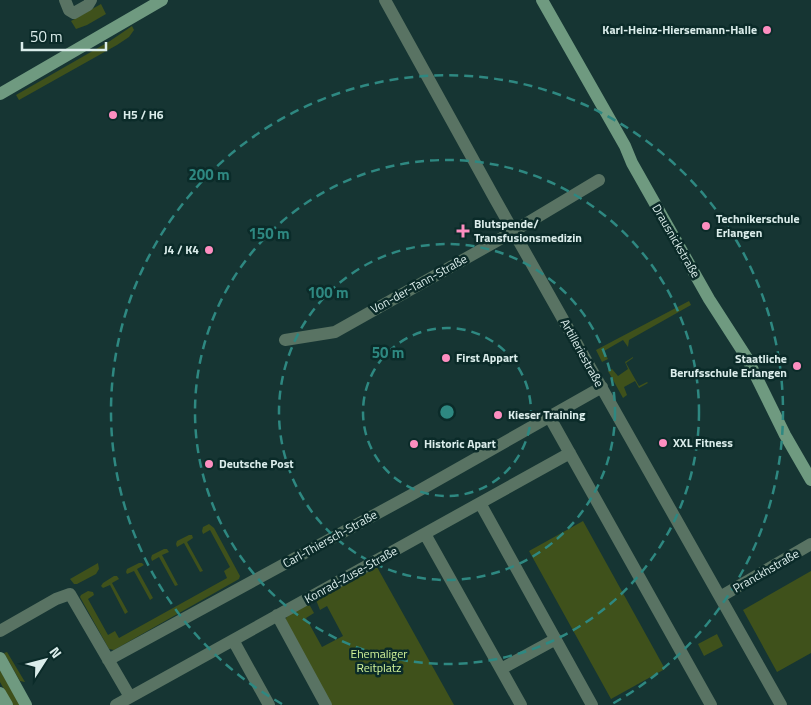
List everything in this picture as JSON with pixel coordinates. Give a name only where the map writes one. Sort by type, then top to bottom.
[{"type":"main road","points":[[0,94],[162,0]]},
{"type":"main road","name":"Drausnickstraße","points":[[542,0],[618,134],[665,223],[709,299],[748,358],[785,435],[811,480]]},
{"type":"main road","points":[[0,658],[26,705]]},
{"type":"main road","points":[[0,693],[6,705]]},
{"type":"street","points":[[65,0],[69,10],[74,13],[88,5],[91,0]]},
{"type":"street","name":"Artilleriestraße","points":[[385,0],[781,705]]},
{"type":"street","name":"Von-der-Tann-Straße","points":[[285,340],[335,332],[599,180]]},
{"type":"street","name":"Carl-Thiersch-Straße","points":[[108,660],[413,494],[602,387]]},
{"type":"street","points":[[549,416],[711,705]]},
{"type":"street","name":"Konrad-Zuse-Straße","points":[[116,705],[570,453]]},
{"type":"street","points":[[480,503],[592,705]]},
{"type":"street","points":[[425,534],[521,705]]},
{"type":"street","name":"Pranckhstraße","points":[[720,597],[811,544]]},
{"type":"street","points":[[0,631],[56,599],[70,594],[130,698]]},
{"type":"street","points":[[278,616],[325,705]]},
{"type":"street","points":[[233,640],[269,705]]},
{"type":"street","points":[[501,669],[556,640]]},
{"type":"green space","points":[[101,4],[106,14],[76,29],[71,21]]},
{"type":"green space","points":[[132,26],[134,30],[129,37],[117,45],[19,100],[16,95],[110,41]]},
{"type":"green space","points":[[689,301],[691,305],[629,340],[628,347],[623,340],[604,351],[608,359],[602,362],[596,350]]},
{"type":"green space","points":[[633,357],[626,363],[639,386],[648,383],[639,388],[635,381],[624,387],[627,395],[623,398],[608,371],[612,369],[618,376],[628,369],[625,362]]},
{"type":"green space","points":[[583,521],[665,669],[611,699],[529,551]]},
{"type":"green space","points":[[209,524],[214,528],[240,576],[239,579],[114,650],[109,649],[80,597],[81,595],[88,591],[93,592],[94,595],[88,599],[108,635],[115,631],[119,638],[227,578],[224,571],[230,567],[210,530],[203,534],[202,531],[203,527]]},
{"type":"green space","points":[[192,535],[193,538],[187,542],[203,571],[200,572],[184,543],[177,547],[177,541]]},
{"type":"green space","points":[[167,549],[169,552],[162,555],[178,585],[175,586],[159,557],[152,561],[152,555]]},
{"type":"green space","points":[[98,563],[99,569],[96,574],[77,584],[74,584],[70,579]]},
{"type":"green space","points":[[139,563],[144,565],[137,569],[153,598],[150,600],[134,571],[127,574],[126,572],[127,569]]},
{"type":"green space","name":"Ehemaliger Reitplatz","points":[[377,567],[454,705],[331,705],[285,620],[288,615],[309,604],[314,613],[306,618],[322,647],[343,636],[327,606],[320,610],[316,600]]},
{"type":"green space","points":[[811,571],[811,653],[777,672],[743,610]]},
{"type":"green space","points":[[114,576],[117,576],[119,579],[112,583],[128,612],[125,614],[110,585],[103,588],[101,586]]},
{"type":"green space","points":[[717,634],[723,646],[704,656],[698,644]]},
{"type":"green space","points":[[7,652],[25,682],[20,681],[4,653]]},
{"type":"green space","points":[[0,670],[20,705],[13,705],[0,682]]},
{"type":"place","name":"Karl-Heinz-Hiersemann-Halle","points":[[767,30]]},
{"type":"place","name":"H5 / H6","points":[[113,115]]},
{"type":"place","name":"Technikerschule Erlangen","points":[[706,226]]},
{"type":"place","name":"Blutspende/ Transfusionsmedizin","points":[[463,231]]},
{"type":"place","name":"J4 / K4","points":[[209,250]]},
{"type":"place","name":"First Appart","points":[[446,358]]},
{"type":"place","name":"Staatliche Berufsschule Erlangen","points":[[797,366]]},
{"type":"place","name":"Kieser Training","points":[[498,415]]},
{"type":"place","name":"XXL Fitness","points":[[663,443]]},
{"type":"place","name":"Historic Apart","points":[[414,444]]},
{"type":"place","name":"Deutsche Post","points":[[209,464]]}]
